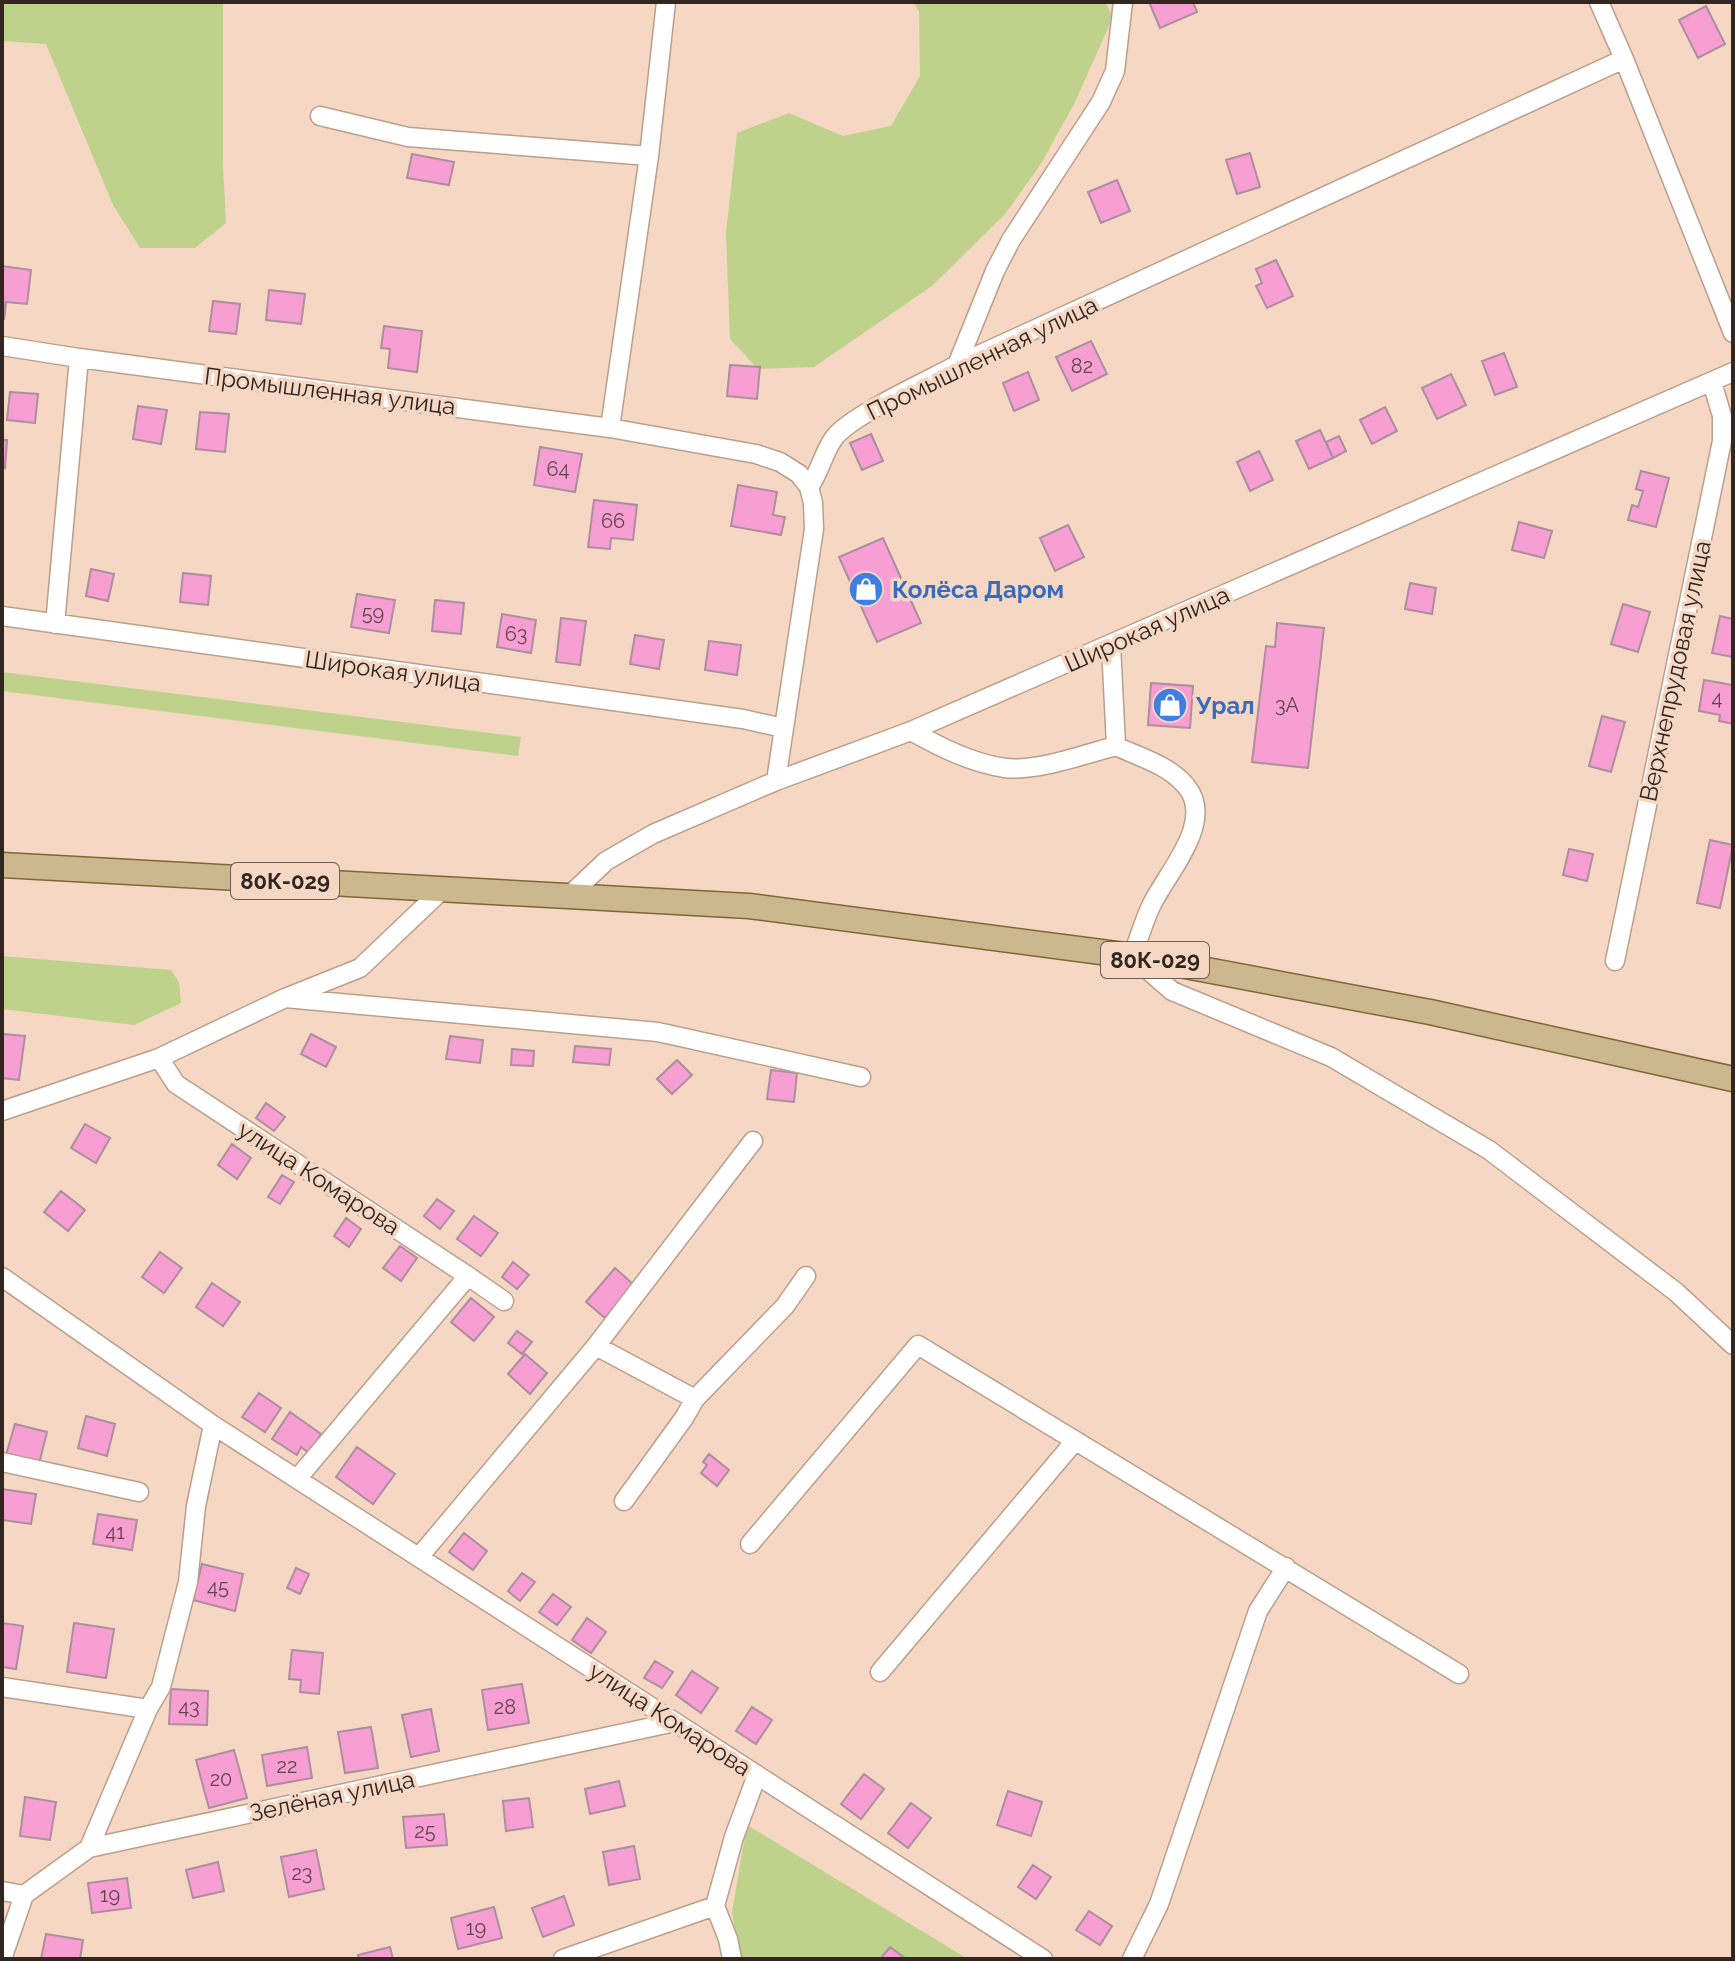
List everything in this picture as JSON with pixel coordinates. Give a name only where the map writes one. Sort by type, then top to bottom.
[{"type":"main road","name":"80К-029","points":[[2,865],[749,906],[1132,956],[1430,1012],[1733,1079]]},
{"type":"street","points":[[610,428],[649,156],[666,2]]},
{"type":"street","points":[[957,365],[1011,240],[1101,102],[1115,71],[1123,2]]},
{"type":"street","points":[[1599,2],[1733,333]]},
{"type":"street","name":"Промышленная улица","points":[[2,346],[610,428],[756,454],[780,462],[799,474],[809,487],[818,475],[835,436],[853,421],[957,365],[1624,59]]},
{"type":"street","points":[[320,116],[408,137],[649,156]]},
{"type":"street","points":[[55,624],[79,358]]},
{"type":"street","name":"Широкая улица","points":[[569,896],[606,861],[653,834],[776,781],[911,731],[1733,372]]},
{"type":"street","name":"Верхнепрудовая улица","points":[[1615,961],[1722,441],[1722,416],[1712,382]]},
{"type":"street","points":[[776,781],[814,529],[809,487]]},
{"type":"street","name":"Широкая улица","points":[[2,616],[743,719],[783,728]]},
{"type":"street","points":[[1111,645],[1116,746]]},
{"type":"street","points":[[911,731],[947,751],[1005,768],[1030,767],[1116,746],[1169,771],[1188,788],[1194,808],[1193,830],[1186,849],[1151,905],[1132,956],[1172,991],[1331,1057],[1489,1150],[1676,1292],[1733,1345]]},
{"type":"street","points":[[2,1111],[159,1058],[285,998],[360,968],[443,889]]},
{"type":"street","points":[[285,998],[658,1032],[861,1077]]},
{"type":"street","name":"улица Комарова","points":[[159,1058],[176,1084],[504,1301]]},
{"type":"street","points":[[419,1557],[596,1346],[753,1141]]},
{"type":"street","points":[[297,1479],[468,1276]]},
{"type":"street","points":[[624,1501],[695,1399],[785,1306],[806,1276]]},
{"type":"street","name":"улица Комарова","points":[[2,1277],[213,1425],[1043,1959]]},
{"type":"street","points":[[750,1544],[918,1345],[1459,1674]]},
{"type":"street","points":[[596,1346],[695,1399]]},
{"type":"street","points":[[89,1848],[148,1709],[161,1687],[188,1582],[196,1506],[213,1425]]},
{"type":"street","points":[[880,1672],[1075,1441]]},
{"type":"street","points":[[2,1462],[139,1492]]},
{"type":"street","points":[[1132,1959],[1159,1904],[1258,1611],[1286,1567]]},
{"type":"street","points":[[2,1687],[148,1709]]},
{"type":"street","name":"Зелёная улица","points":[[24,1895],[89,1848],[675,1722]]},
{"type":"street","points":[[732,1959],[715,1906],[734,1837],[757,1775]]},
{"type":"street","points":[[2,1891],[24,1895],[2,1959]]},
{"type":"street","points":[[563,1959],[715,1906]]},
{"type":"green space","points":[[2,2],[223,2],[226,223],[195,248],[140,248],[113,205],[46,44],[2,41]]},
{"type":"green space","points":[[913,2],[1105,2],[1113,17],[1075,102],[1041,164],[1005,214],[932,286],[814,367],[758,369],[730,339],[726,233],[737,133],[789,113],[843,136],[891,126],[920,76],[919,11]]},
{"type":"green space","points":[[2,672],[521,737],[518,756],[2,691]]},
{"type":"green space","points":[[2,956],[171,970],[179,982],[181,1003],[134,1025],[2,1009]]},
{"type":"green space","points":[[747,1825],[968,1959],[740,1959],[732,1912]]},
{"type":"building","points":[[1149,2],[1193,2],[1197,12],[1160,28]]},
{"type":"building","points":[[1706,6],[1725,44],[1698,58],[1679,20]]},
{"type":"building","points":[[1250,153],[1260,187],[1237,194],[1226,160]]},
{"type":"building","points":[[412,154],[454,162],[449,185],[407,178]]},
{"type":"building","points":[[1117,180],[1130,211],[1101,223],[1088,192]]},
{"type":"building","points":[[1276,260],[1293,296],[1267,308],[1256,286],[1262,283],[1256,269]]},
{"type":"building","points":[[2,266],[31,270],[27,304],[6,302],[4,320]]},
{"type":"building","points":[[269,290],[305,294],[301,324],[266,320]]},
{"type":"building","points":[[213,301],[240,304],[236,334],[209,331]]},
{"type":"building","points":[[384,326],[422,331],[417,372],[388,368],[390,349],[381,348]]},
{"type":"building","points":[[1091,341],[1107,374],[1072,391],[1056,357]]},
{"type":"building","points":[[1504,353],[1517,387],[1495,395],[1482,361]]},
{"type":"building","points":[[730,365],[760,367],[757,399],[727,396]]},
{"type":"building","points":[[1028,372],[1039,400],[1014,411],[1003,383]]},
{"type":"building","points":[[1451,374],[1466,405],[1437,419],[1422,388]]},
{"type":"building","points":[[10,392],[38,394],[35,423],[7,420]]},
{"type":"building","points":[[138,406],[167,410],[161,444],[133,439]]},
{"type":"building","points":[[1385,407],[1397,431],[1372,444],[1360,420]]},
{"type":"building","points":[[200,412],[229,414],[225,452],[196,449]]},
{"type":"building","points":[[1320,430],[1333,458],[1309,469],[1296,441]]},
{"type":"building","points":[[871,434],[883,461],[862,470],[850,443]]},
{"type":"building","points":[[1339,436],[1346,451],[1333,458],[1326,442]]},
{"type":"building","points":[[2,440],[7,440],[5,468],[2,467]]},
{"type":"building","points":[[540,447],[582,454],[575,492],[534,485]]},
{"type":"building","points":[[1259,451],[1273,480],[1250,491],[1237,462]]},
{"type":"building","points":[[1641,471],[1669,478],[1656,527],[1628,520],[1632,505],[1638,507],[1643,491],[1636,489]]},
{"type":"building","points":[[738,485],[777,492],[773,515],[785,517],[781,535],[731,526]]},
{"type":"building","points":[[594,500],[637,505],[633,540],[611,538],[610,549],[588,547]]},
{"type":"building","points":[[1519,522],[1552,531],[1544,558],[1512,550]]},
{"type":"building","points":[[1068,525],[1084,557],[1055,571],[1040,538]]},
{"type":"building","points":[[883,538],[921,623],[877,642],[839,557]]},
{"type":"building","points":[[91,569],[114,574],[108,601],[86,596]]},
{"type":"building","points":[[183,573],[211,576],[208,605],[180,602]]},
{"type":"building","points":[[1410,583],[1436,588],[1432,614],[1405,609]]},
{"type":"building","points":[[357,594],[395,600],[389,633],[351,627]]},
{"type":"building","points":[[435,600],[464,603],[461,634],[432,631]]},
{"type":"building","points":[[1623,604],[1650,612],[1638,652],[1611,644]]},
{"type":"building","points":[[502,614],[536,620],[531,653],[497,647]]},
{"type":"building","points":[[1720,616],[1733,619],[1733,657],[1712,653]]},
{"type":"building","points":[[561,618],[586,621],[580,665],[556,662]]},
{"type":"building","points":[[1277,623],[1324,628],[1308,768],[1252,762],[1266,646],[1275,647]]},
{"type":"building","points":[[635,635],[664,640],[659,669],[630,664]]},
{"type":"building","points":[[709,641],[741,645],[737,675],[705,670]]},
{"type":"building","points":[[1704,680],[1733,685],[1733,724],[1719,721],[1720,715],[1699,711]]},
{"type":"building","name":"Урал","points":[[1151,683],[1193,686],[1190,728],[1148,725]]},
{"type":"building","points":[[1602,716],[1625,722],[1611,772],[1589,766]]},
{"type":"building","points":[[1710,840],[1733,845],[1720,908],[1697,903]]},
{"type":"building","points":[[1569,849],[1593,854],[1587,881],[1563,875]]},
{"type":"building","points":[[2,1034],[25,1036],[19,1080],[2,1078]]},
{"type":"building","points":[[311,1034],[336,1047],[326,1067],[301,1054]]},
{"type":"building","points":[[450,1036],[483,1040],[480,1063],[446,1059]]},
{"type":"building","points":[[575,1046],[611,1049],[609,1065],[573,1062]]},
{"type":"building","points":[[512,1049],[534,1051],[533,1066],[511,1065]]},
{"type":"building","points":[[677,1060],[692,1075],[672,1094],[657,1079]]},
{"type":"building","points":[[771,1070],[797,1073],[794,1102],[767,1099]]},
{"type":"building","points":[[266,1103],[285,1117],[274,1131],[256,1118]]},
{"type":"building","points":[[85,1124],[110,1138],[96,1163],[71,1148]]},
{"type":"building","points":[[232,1144],[251,1158],[237,1179],[218,1165]]},
{"type":"building","points":[[282,1175],[294,1182],[280,1204],[268,1197]]},
{"type":"building","points":[[61,1191],[85,1210],[68,1231],[44,1212]]},
{"type":"building","points":[[437,1199],[454,1211],[440,1229],[424,1216]]},
{"type":"building","points":[[474,1216],[498,1233],[481,1256],[457,1239]]},
{"type":"building","points":[[346,1218],[361,1229],[349,1247],[334,1236]]},
{"type":"building","points":[[400,1246],[417,1258],[401,1281],[383,1268]]},
{"type":"building","points":[[160,1252],[182,1268],[164,1293],[142,1277]]},
{"type":"building","points":[[513,1262],[529,1275],[517,1289],[502,1277]]},
{"type":"building","points":[[615,1268],[634,1285],[605,1318],[586,1302]]},
{"type":"building","points":[[212,1283],[240,1302],[223,1326],[196,1307]]},
{"type":"building","points":[[471,1298],[494,1317],[474,1341],[451,1322]]},
{"type":"building","points":[[517,1331],[532,1342],[522,1354],[508,1343]]},
{"type":"building","points":[[525,1354],[547,1373],[530,1394],[508,1374]]},
{"type":"building","points":[[259,1393],[281,1408],[265,1432],[242,1417]]},
{"type":"building","points":[[290,1412],[321,1434],[309,1453],[301,1447],[297,1455],[272,1439]]},
{"type":"building","points":[[86,1416],[115,1424],[107,1456],[78,1448]]},
{"type":"building","points":[[15,1424],[47,1432],[39,1464],[6,1455]]},
{"type":"building","points":[[357,1447],[395,1474],[373,1504],[336,1477]]},
{"type":"building","points":[[709,1454],[729,1470],[717,1486],[701,1473],[707,1465],[703,1462]]},
{"type":"building","points":[[2,1489],[36,1494],[31,1524],[2,1520]]},
{"type":"building","points":[[98,1514],[137,1520],[132,1550],[93,1544]]},
{"type":"building","points":[[464,1533],[487,1551],[473,1570],[449,1552]]},
{"type":"building","points":[[202,1564],[243,1574],[235,1611],[193,1600]]},
{"type":"building","points":[[296,1568],[309,1574],[300,1594],[287,1588]]},
{"type":"building","points":[[522,1573],[535,1582],[520,1601],[508,1591]]},
{"type":"building","points":[[553,1594],[571,1607],[557,1625],[539,1612]]},
{"type":"building","points":[[587,1618],[606,1632],[591,1653],[572,1640]]},
{"type":"building","points":[[2,1623],[23,1626],[16,1669],[2,1667]]},
{"type":"building","points":[[74,1623],[114,1629],[106,1678],[67,1672]]},
{"type":"building","points":[[292,1650],[323,1653],[319,1694],[300,1692],[301,1680],[289,1679]]},
{"type":"building","points":[[655,1661],[673,1672],[662,1688],[644,1678]]},
{"type":"building","points":[[692,1671],[718,1688],[701,1713],[676,1695]]},
{"type":"building","points":[[522,1684],[529,1723],[488,1730],[482,1690]]},
{"type":"building","points":[[171,1689],[208,1691],[207,1725],[169,1724]]},
{"type":"building","points":[[752,1707],[772,1720],[756,1744],[736,1731]]},
{"type":"building","points":[[431,1709],[439,1751],[411,1757],[402,1715]]},
{"type":"building","points":[[371,1727],[378,1768],[345,1773],[338,1732]]},
{"type":"building","points":[[307,1747],[312,1778],[267,1786],[262,1755]]},
{"type":"building","points":[[234,1750],[247,1798],[209,1808],[196,1760]]},
{"type":"building","points":[[864,1774],[884,1789],[861,1819],[841,1804]]},
{"type":"building","points":[[619,1781],[625,1806],[590,1814],[585,1789]]},
{"type":"building","points":[[1008,1791],[1042,1802],[1031,1836],[997,1825]]},
{"type":"building","points":[[25,1797],[56,1802],[50,1840],[20,1836]]},
{"type":"building","points":[[529,1798],[533,1827],[506,1831],[503,1801]]},
{"type":"building","points":[[911,1803],[931,1818],[908,1848],[888,1833]]},
{"type":"building","points":[[444,1814],[447,1845],[406,1848],[403,1817]]},
{"type":"building","points":[[634,1846],[640,1879],[609,1885],[603,1852]]},
{"type":"building","points":[[316,1850],[324,1889],[289,1897],[281,1857]]},
{"type":"building","points":[[218,1862],[224,1891],[193,1898],[186,1870]]},
{"type":"building","points":[[1033,1865],[1051,1877],[1036,1899],[1018,1887]]},
{"type":"building","points":[[127,1878],[131,1908],[92,1913],[88,1883]]},
{"type":"building","points":[[564,1896],[574,1925],[543,1937],[532,1908]]},
{"type":"building","points":[[494,1907],[502,1938],[458,1949],[451,1918]]},
{"type":"building","points":[[1089,1911],[1112,1926],[1100,1945],[1076,1930]]},
{"type":"building","points":[[46,1934],[83,1940],[80,1959],[41,1959]]},
{"type":"building","points":[[390,1947],[393,1959],[359,1959],[358,1955]]},
{"type":"building","points":[[890,1947],[906,1959],[880,1959]]},
{"type":"place","name":"Колёса Даром","points":[[866,589]]},
{"type":"place","name":"Урал","points":[[1170,705]]}]
